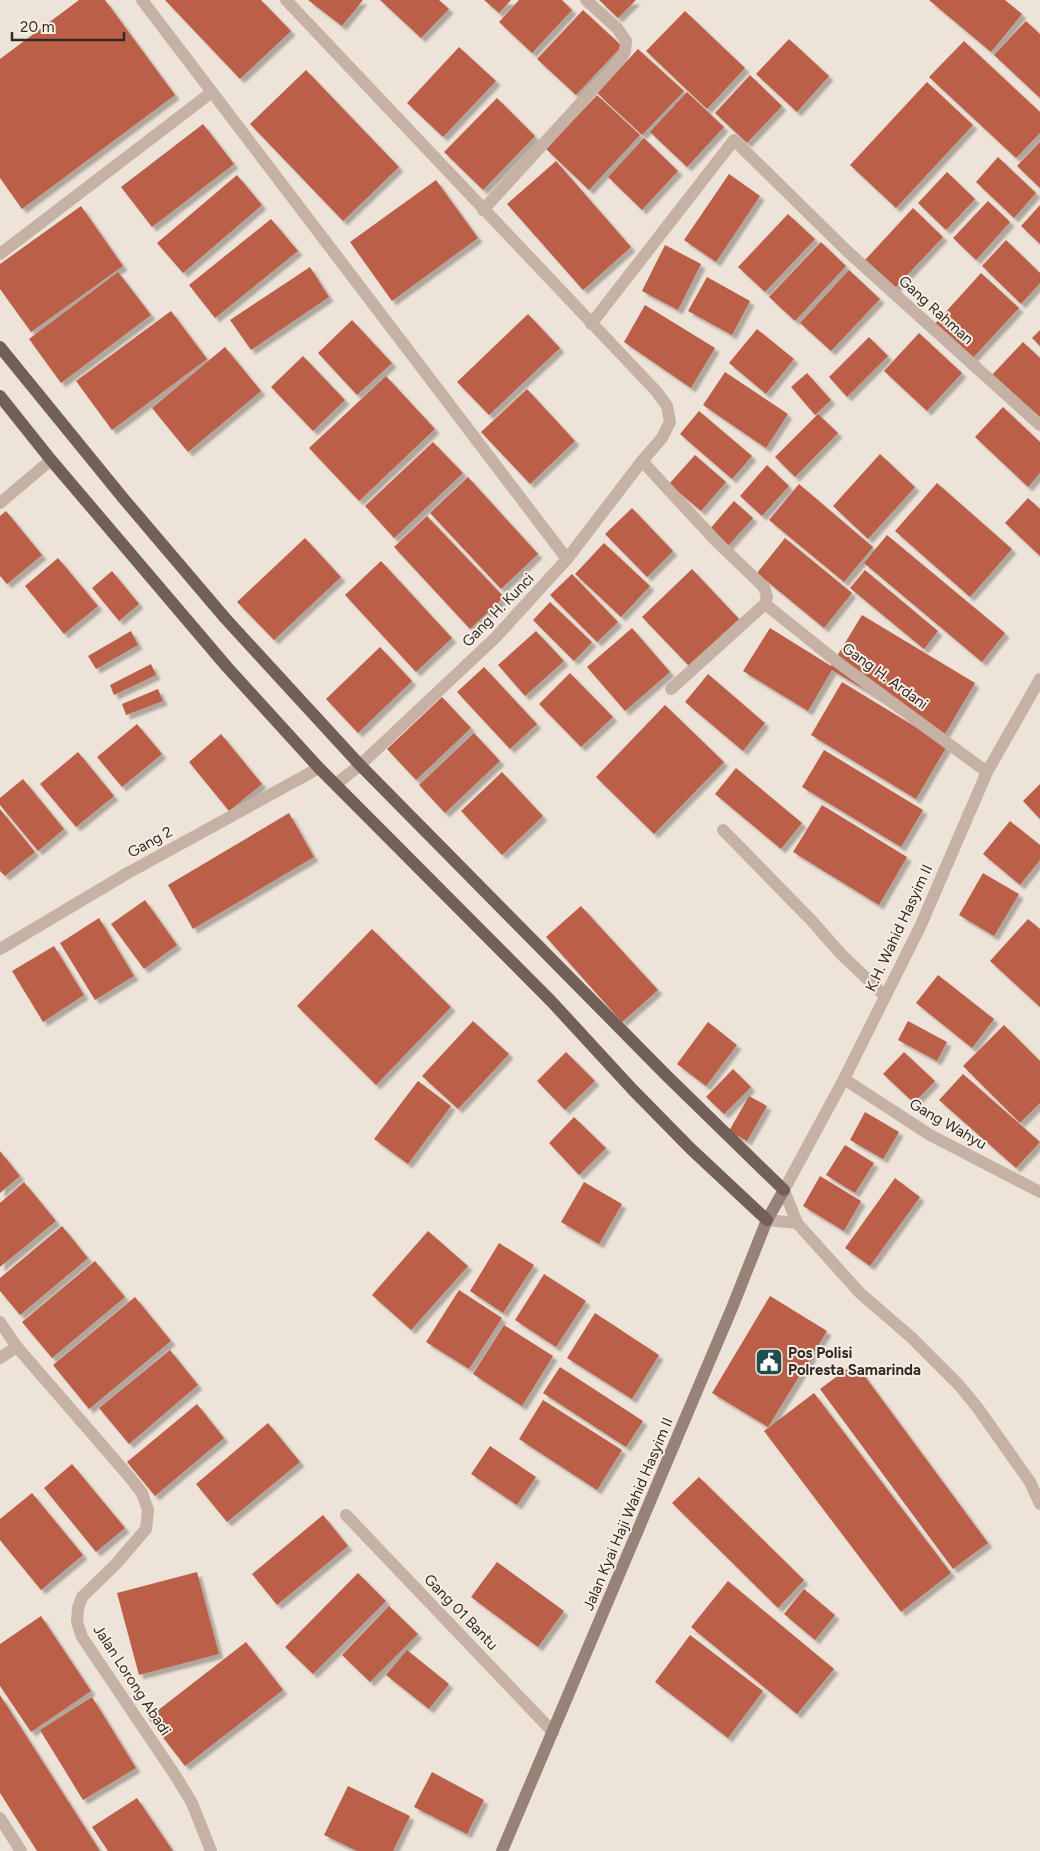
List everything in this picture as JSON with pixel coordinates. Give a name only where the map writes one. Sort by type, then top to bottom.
[{"type":"main road","points":[[0,347],[123,498],[219,610],[360,765],[666,1075],[784,1190]]},
{"type":"main road","points":[[0,396],[51,460],[227,667],[319,768],[551,1001],[678,1136],[767,1220]]},
{"type":"main road","name":"Jalan Kyai Haji Wahid Hasyim II","points":[[502,1851],[732,1308],[767,1220],[784,1190]]},
{"type":"street","points":[[142,0],[568,559]]},
{"type":"street","points":[[286,0],[591,324]]},
{"type":"street","points":[[483,210],[619,61],[625,52],[626,41],[617,28],[586,0]]},
{"type":"street","points":[[0,254],[212,92]]},
{"type":"street","name":"Gang Rahman","points":[[591,324],[734,140],[847,251],[1040,425]]},
{"type":"street","name":"Gang H. Kunci","points":[[336,784],[360,765],[495,638],[568,559],[642,461],[662,438],[670,422],[667,406],[657,392],[591,324]]},
{"type":"street","points":[[0,503],[51,460]]},
{"type":"street","points":[[642,461],[716,541],[764,587],[767,597],[765,604],[671,689]]},
{"type":"street","name":"Gang H. Ardani","points":[[765,604],[840,664],[987,772]]},
{"type":"street","name":"K.H. Wahid Hasyim II","points":[[784,1190],[844,1079],[920,927],[987,772],[1040,679]]},
{"type":"street","name":"Gang 2","points":[[0,949],[126,874],[319,768]]},
{"type":"street","points":[[723,830],[812,921],[841,954],[886,996]]},
{"type":"street","name":"Gang Wahyu","points":[[844,1079],[930,1135],[1040,1192]]},
{"type":"street","points":[[784,1190],[798,1223],[860,1292],[912,1338],[964,1392],[1030,1482],[1040,1504]]},
{"type":"street","points":[[767,1220],[798,1223]]},
{"type":"street","name":"Jalan Lorong Abadi","points":[[0,1322],[17,1347],[142,1494],[148,1510],[146,1529],[116,1564],[82,1597],[78,1608],[77,1622],[82,1637],[188,1796],[202,1826],[210,1851]]},
{"type":"street","points":[[0,1358],[17,1347]]},
{"type":"street","name":"Gang 01 Bantu","points":[[346,1515],[553,1732]]},
{"type":"street","points":[[0,1818],[21,1851]]},
{"type":"building","points":[[79,0],[105,0],[175,95],[22,209],[0,178],[0,59]]},
{"type":"building","points":[[165,0],[261,0],[291,31],[240,79]]},
{"type":"building","points":[[308,0],[363,0],[342,26]]},
{"type":"building","points":[[380,0],[439,0],[449,9],[421,38]]},
{"type":"building","points":[[484,0],[511,0],[499,13]]},
{"type":"building","points":[[519,0],[562,0],[572,10],[532,53],[499,22]]},
{"type":"building","points":[[599,0],[636,0],[618,18]]},
{"type":"building","points":[[929,0],[1005,0],[1022,14],[991,52]]},
{"type":"building","points":[[583,10],[622,46],[576,95],[537,59]]},
{"type":"building","points":[[685,11],[745,68],[707,109],[646,51]]},
{"type":"building","points":[[1026,21],[1040,34],[1040,98],[994,55]]},
{"type":"building","points":[[789,39],[829,76],[797,112],[756,74]]},
{"type":"building","points":[[964,41],[1040,112],[1040,133],[1016,158],[929,77]]},
{"type":"building","points":[[459,47],[496,81],[443,137],[407,103]]},
{"type":"building","points":[[638,49],[684,91],[642,135],[597,93]]},
{"type":"building","points":[[306,70],[399,167],[343,221],[250,124]]},
{"type":"building","points":[[750,75],[782,106],[747,143],[715,113]]},
{"type":"building","points":[[927,82],[973,125],[896,208],[850,165]]},
{"type":"building","points":[[687,92],[724,127],[687,167],[650,132]]},
{"type":"building","points":[[597,95],[640,135],[589,190],[546,149]]},
{"type":"building","points":[[497,98],[535,136],[483,190],[444,152]]},
{"type":"building","points":[[203,124],[234,164],[152,227],[121,187]]},
{"type":"building","points":[[644,138],[678,171],[642,210],[608,177]]},
{"type":"building","points":[[1040,142],[1040,188],[1017,166]]},
{"type":"building","points":[[998,157],[1036,193],[1014,218],[976,182]]},
{"type":"building","points":[[556,161],[631,247],[583,290],[507,204]]},
{"type":"building","points":[[947,172],[975,199],[946,230],[918,203]]},
{"type":"building","points":[[729,174],[760,196],[716,262],[684,240]]},
{"type":"building","points":[[237,175],[262,205],[183,273],[157,243]]},
{"type":"building","points":[[436,180],[478,238],[392,301],[350,242]]},
{"type":"building","points":[[988,201],[1010,222],[976,260],[953,238]]},
{"type":"building","points":[[1040,205],[1040,244],[1021,226]]},
{"type":"building","points":[[81,206],[123,266],[31,332],[0,289],[0,264]]},
{"type":"building","points":[[913,208],[943,237],[895,288],[865,260]]},
{"type":"building","points":[[788,214],[815,239],[765,292],[738,267]]},
{"type":"building","points":[[271,219],[298,251],[215,318],[189,285]]},
{"type":"building","points":[[1006,240],[1040,273],[1040,283],[1021,304],[982,266]]},
{"type":"building","points":[[821,242],[846,266],[795,321],[769,297]]},
{"type":"building","points":[[665,245],[701,264],[678,310],[642,291]]},
{"type":"building","points":[[310,267],[329,297],[251,350],[230,320]]},
{"type":"building","points":[[849,270],[880,299],[831,351],[800,323]]},
{"type":"building","points":[[118,272],[151,315],[61,383],[29,339]]},
{"type":"building","points":[[981,273],[1019,308],[970,361],[933,326]]},
{"type":"building","points":[[707,277],[750,301],[732,335],[688,311]]},
{"type":"building","points":[[645,305],[715,348],[691,388],[624,342]]},
{"type":"building","points":[[171,311],[207,359],[112,430],[76,381]]},
{"type":"building","points":[[528,314],[560,348],[489,415],[457,382]]},
{"type":"building","points":[[352,320],[392,363],[357,395],[318,353]]},
{"type":"building","points":[[757,329],[794,359],[766,394],[729,363]]},
{"type":"building","points":[[1040,330],[1040,346],[1032,338]]},
{"type":"building","points":[[919,333],[962,373],[927,411],[884,371]]},
{"type":"building","points":[[869,337],[888,356],[847,397],[829,377]]},
{"type":"building","points":[[1023,342],[1040,358],[1040,422],[991,376]]},
{"type":"building","points":[[225,347],[261,391],[188,452],[152,408]]},
{"type":"building","points":[[303,356],[345,400],[313,431],[271,387]]},
{"type":"building","points":[[725,372],[788,414],[766,448],[703,405]]},
{"type":"building","points":[[807,373],[831,400],[815,415],[791,387]]},
{"type":"building","points":[[386,376],[435,429],[359,501],[309,448]]},
{"type":"building","points":[[527,389],[575,441],[530,484],[481,432]]},
{"type":"building","points":[[1003,407],[1040,442],[1040,473],[1028,487],[975,437]]},
{"type":"building","points":[[699,411],[752,456],[732,479],[680,434]]},
{"type":"building","points":[[818,414],[838,433],[795,477],[775,457]]},
{"type":"building","points":[[433,442],[463,473],[394,538],[365,506]]},
{"type":"building","points":[[880,454],[915,487],[868,539],[833,506]]},
{"type":"building","points":[[695,455],[726,482],[701,511],[669,484]]},
{"type":"building","points":[[767,465],[789,486],[762,516],[740,496]]},
{"type":"building","points":[[468,477],[538,554],[501,589],[430,513]]},
{"type":"building","points":[[937,483],[1012,549],[970,597],[895,531]]},
{"type":"building","points":[[799,484],[873,547],[844,582],[769,520]]},
{"type":"building","points":[[1028,498],[1040,509],[1040,556],[1005,523]]},
{"type":"building","points":[[734,501],[753,518],[727,547],[709,530]]},
{"type":"building","points":[[632,508],[673,551],[647,577],[605,534]]},
{"type":"building","points":[[6,511],[42,555],[7,584],[0,576],[0,516]]},
{"type":"building","points":[[427,516],[504,597],[470,629],[394,547]]},
{"type":"building","points":[[887,535],[1005,633],[982,662],[864,563]]},
{"type":"building","points":[[305,538],[341,577],[274,640],[237,602]]},
{"type":"building","points":[[785,538],[852,593],[824,628],[757,573]]},
{"type":"building","points":[[604,543],[650,586],[621,617],[575,574]]},
{"type":"building","points":[[58,558],[98,606],[64,634],[25,586]]},
{"type":"building","points":[[381,561],[452,638],[416,672],[345,595]]},
{"type":"building","points":[[692,569],[739,619],[689,666],[642,617]]},
{"type":"building","points":[[865,570],[938,631],[924,649],[850,588]]},
{"type":"building","points":[[112,571],[139,604],[119,621],[92,588]]},
{"type":"building","points":[[572,574],[618,622],[597,642],[550,595]]},
{"type":"building","points":[[550,602],[592,642],[574,661],[533,620]]},
{"type":"building","points":[[862,615],[975,683],[943,737],[832,670],[808,711],[743,671],[770,628],[831,666]]},
{"type":"building","points":[[632,628],[670,672],[625,711],[587,667]]},
{"type":"building","points":[[131,631],[138,645],[96,669],[88,656]]},
{"type":"building","points":[[536,631],[564,661],[525,696],[498,665]]},
{"type":"building","points":[[380,647],[412,681],[358,733],[326,699]]},
{"type":"building","points":[[151,664],[156,675],[114,695],[110,685]]},
{"type":"building","points":[[484,667],[537,724],[510,749],[457,692]]},
{"type":"building","points":[[570,673],[613,717],[581,747],[539,704]]},
{"type":"building","points":[[708,674],[765,723],[743,751],[685,702]]},
{"type":"building","points":[[842,682],[947,746],[916,799],[811,735]]},
{"type":"building","points":[[158,689],[163,701],[126,715],[122,704]]},
{"type":"building","points":[[442,697],[471,728],[416,780],[387,749]]},
{"type":"building","points":[[665,705],[724,762],[654,834],[596,777]]},
{"type":"building","points":[[137,724],[162,754],[122,787],[97,757]]},
{"type":"building","points":[[474,733],[500,761],[445,813],[419,785]]},
{"type":"building","points":[[221,734],[262,784],[229,811],[189,762]]},
{"type":"building","points":[[824,750],[923,810],[901,847],[802,787]]},
{"type":"building","points":[[78,752],[114,796],[76,827],[40,784]]},
{"type":"building","points":[[736,768],[802,823],[781,849],[715,794]]},
{"type":"building","points":[[502,772],[543,816],[502,855],[461,811]]},
{"type":"building","points":[[23,779],[64,829],[38,851],[0,805],[0,798]]},
{"type":"building","points":[[1040,784],[1040,819],[1023,801]]},
{"type":"building","points":[[822,805],[907,857],[879,905],[793,852]]},
{"type":"building","points":[[0,809],[35,852],[5,876],[0,871]]},
{"type":"building","points":[[289,813],[314,857],[193,929],[168,885]]},
{"type":"building","points":[[1010,821],[1040,845],[1040,860],[1020,885],[983,854]]},
{"type":"building","points":[[983,873],[1019,894],[994,936],[959,915]]},
{"type":"building","points":[[145,900],[177,945],[144,969],[111,924]]},
{"type":"building","points":[[581,906],[658,990],[622,1022],[546,937]]},
{"type":"building","points":[[99,918],[134,976],[95,1000],[60,943]]},
{"type":"building","points":[[1028,919],[1040,929],[1040,1007],[990,961]]},
{"type":"building","points":[[372,929],[451,1007],[376,1085],[297,1006]]},
{"type":"building","points":[[54,946],[84,995],[43,1022],[12,971]]},
{"type":"building","points":[[938,975],[994,1019],[972,1048],[916,1003]]},
{"type":"building","points":[[473,1021],[509,1054],[458,1109],[422,1076]]},
{"type":"building","points":[[908,1021],[947,1042],[937,1061],[898,1040]]},
{"type":"building","points":[[708,1022],[737,1045],[706,1086],[677,1064]]},
{"type":"building","points":[[1004,1025],[1040,1061],[1040,1103],[1020,1123],[963,1066]]},
{"type":"building","points":[[566,1052],[595,1081],[565,1110],[537,1081]]},
{"type":"building","points":[[904,1052],[935,1081],[914,1103],[883,1074]]},
{"type":"building","points":[[733,1069],[751,1087],[724,1114],[706,1097]]},
{"type":"building","points":[[963,1074],[1040,1142],[1016,1168],[939,1100]]},
{"type":"building","points":[[418,1081],[451,1106],[408,1164],[374,1139]]},
{"type":"building","points":[[749,1096],[767,1106],[747,1141],[729,1131]]},
{"type":"building","points":[[865,1112],[899,1132],[883,1159],[850,1140]]},
{"type":"building","points":[[574,1117],[606,1148],[579,1175],[549,1143]]},
{"type":"building","points":[[845,1145],[874,1163],[855,1193],[826,1175]]},
{"type":"building","points":[[0,1151],[20,1176],[0,1193]]},
{"type":"building","points":[[820,1176],[861,1201],[844,1231],[803,1206]]},
{"type":"building","points":[[895,1178],[920,1197],[870,1266],[845,1248]]},
{"type":"building","points":[[24,1182],[56,1221],[0,1267],[0,1203]]},
{"type":"building","points":[[584,1182],[622,1204],[599,1244],[561,1222]]},
{"type":"building","points":[[62,1226],[88,1258],[20,1315],[0,1291],[0,1278]]},
{"type":"building","points":[[428,1231],[468,1266],[411,1330],[372,1295]]},
{"type":"building","points":[[499,1243],[534,1265],[503,1313],[470,1291]]},
{"type":"building","points":[[95,1261],[125,1297],[52,1358],[22,1322]]},
{"type":"building","points":[[544,1274],[586,1301],[556,1347],[515,1320]]},
{"type":"building","points":[[459,1290],[502,1318],[469,1369],[426,1342]]},
{"type":"building","name":"Pos Polisi Polresta Samarinda","points":[[770,1296],[827,1331],[768,1427],[712,1393]]},
{"type":"building","points":[[135,1297],[171,1341],[89,1409],[53,1365]]},
{"type":"building","points":[[595,1313],[659,1355],[632,1399],[567,1358]]},
{"type":"building","points":[[504,1325],[553,1356],[522,1406],[473,1374]]},
{"type":"building","points":[[170,1350],[198,1385],[129,1444],[99,1408]]},
{"type":"building","points":[[855,1363],[988,1543],[953,1569],[820,1389]]},
{"type":"building","points":[[560,1367],[643,1421],[626,1447],[543,1393]]},
{"type":"building","points":[[814,1393],[951,1573],[901,1612],[764,1431]]},
{"type":"building","points":[[543,1400],[622,1450],[597,1490],[519,1439]]},
{"type":"building","points":[[197,1404],[224,1438],[155,1496],[127,1462]]},
{"type":"building","points":[[268,1423],[300,1462],[227,1522],[196,1484]]},
{"type":"building","points":[[490,1446],[536,1477],[517,1505],[471,1474]]},
{"type":"building","points":[[72,1464],[125,1528],[96,1552],[44,1488]]},
{"type":"building","points":[[699,1477],[804,1580],[778,1608],[672,1503]]},
{"type":"building","points":[[32,1493],[83,1555],[41,1590],[0,1540],[0,1519]]},
{"type":"building","points":[[323,1515],[348,1546],[277,1605],[252,1574]]},
{"type":"building","points":[[497,1562],[564,1611],[538,1647],[471,1597]]},
{"type":"building","points":[[197,1572],[219,1654],[139,1675],[117,1593]]},
{"type":"building","points":[[358,1573],[386,1601],[313,1674],[285,1647]]},
{"type":"building","points":[[728,1581],[834,1669],[797,1714],[691,1627]]},
{"type":"building","points":[[804,1589],[835,1615],[815,1640],[784,1614]]},
{"type":"building","points":[[389,1606],[418,1634],[370,1682],[342,1655]]},
{"type":"building","points":[[41,1616],[91,1691],[31,1732],[0,1686],[0,1644]]},
{"type":"building","points":[[690,1635],[763,1691],[728,1738],[655,1682]]},
{"type":"building","points":[[246,1642],[283,1690],[185,1766],[148,1718]]},
{"type":"building","points":[[407,1650],[449,1684],[429,1709],[386,1675]]},
{"type":"building","points":[[0,1695],[100,1851],[37,1851],[0,1793]]},
{"type":"building","points":[[92,1697],[136,1768],[83,1800],[40,1730]]},
{"type":"building","points":[[432,1772],[484,1800],[467,1834],[414,1807]]},
{"type":"building","points":[[348,1786],[410,1816],[393,1851],[357,1851],[324,1835]]},
{"type":"building","points":[[137,1798],[173,1851],[108,1851],[92,1827]]},
{"type":"place","name":"Pos Polisi Polresta Samarinda","points":[[769,1362]]}]
